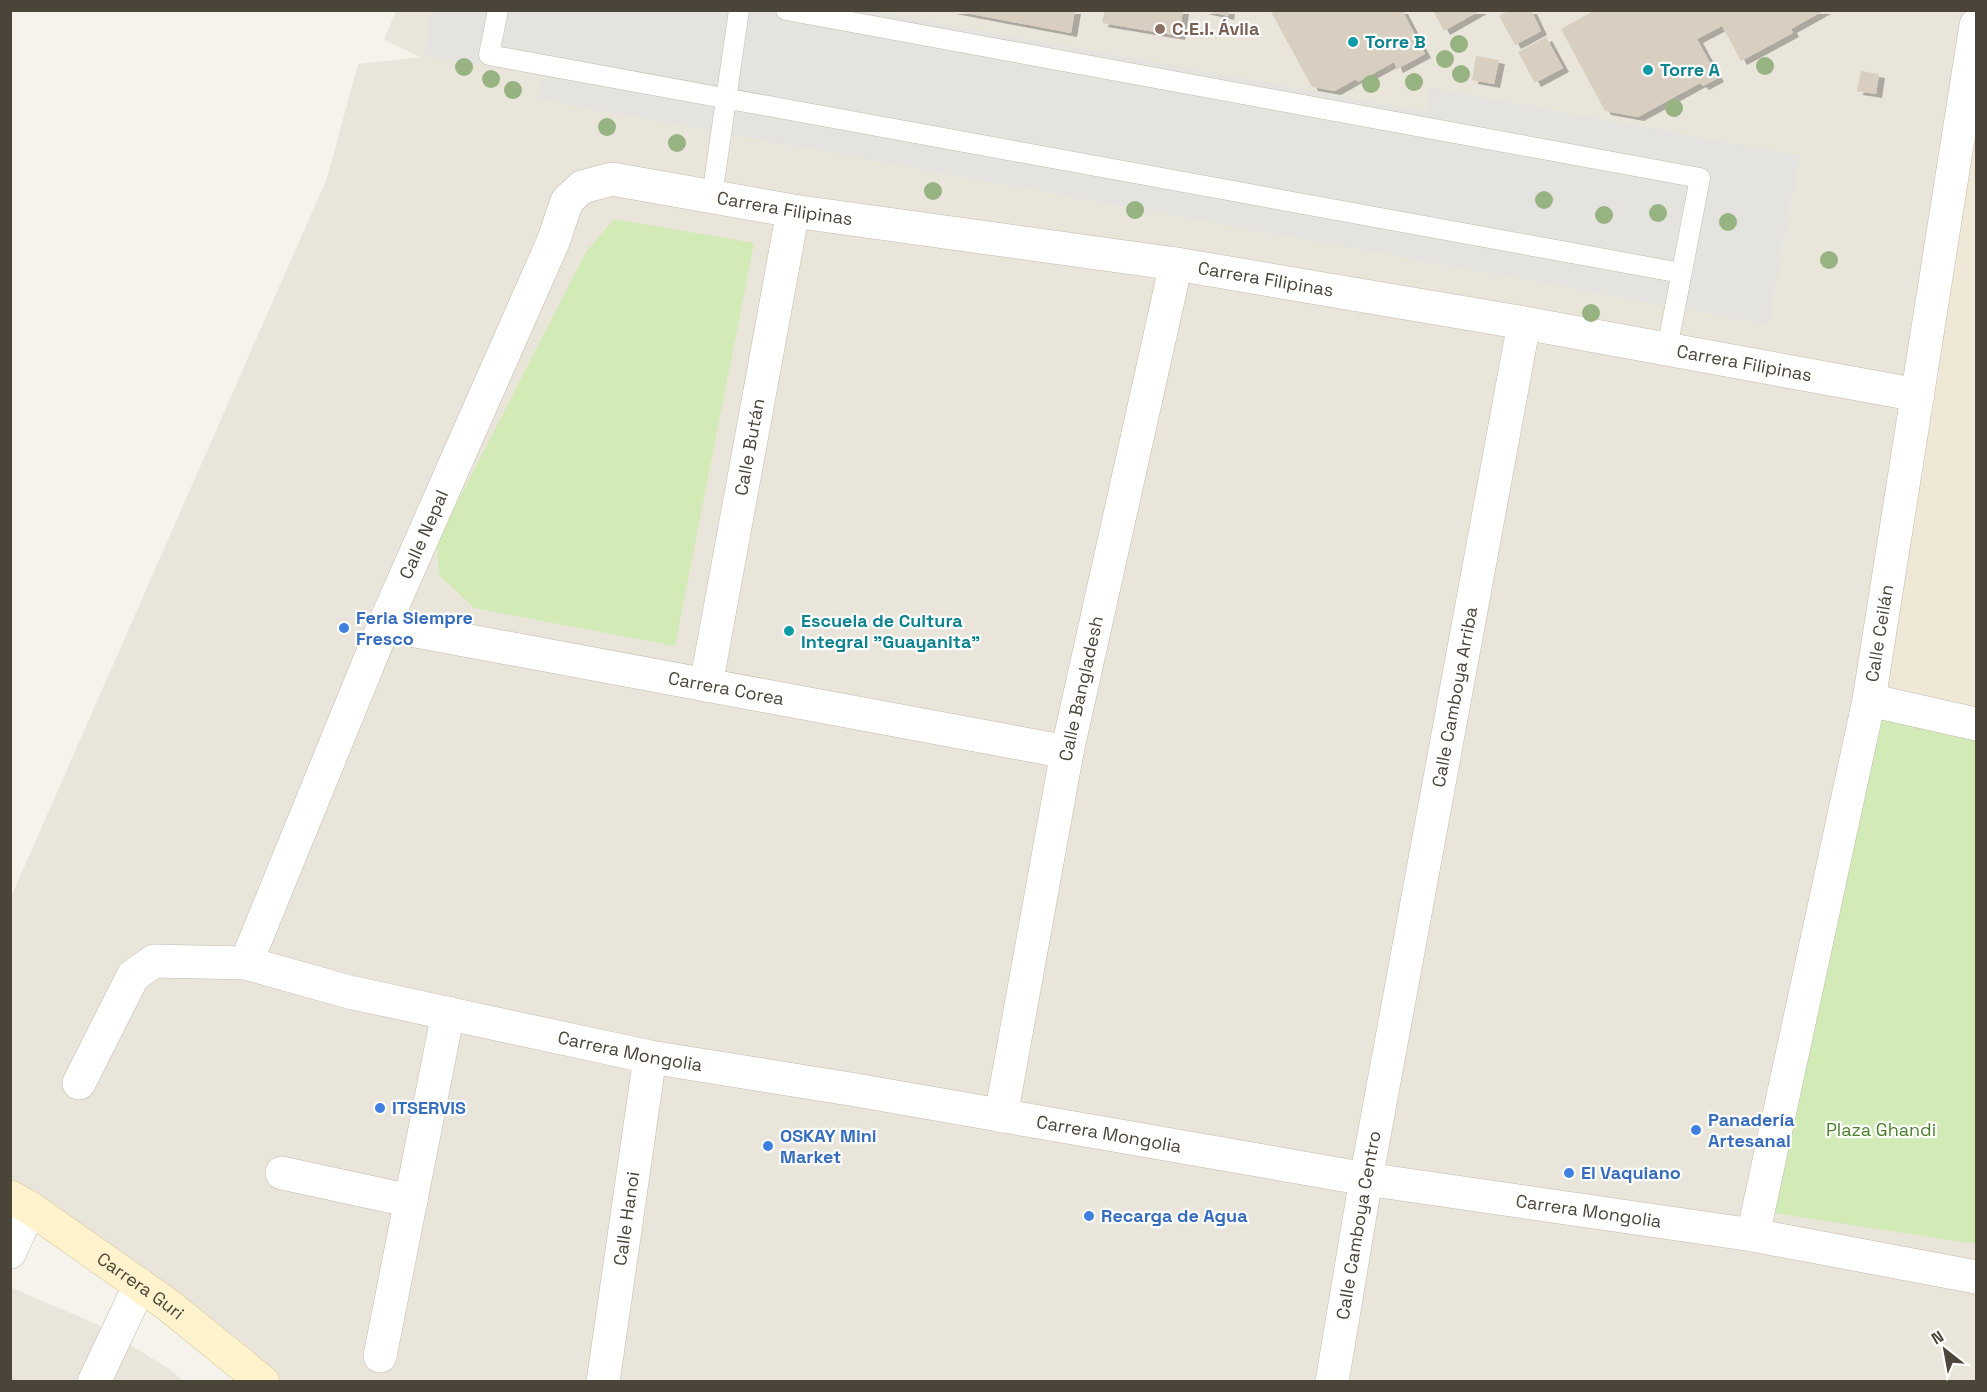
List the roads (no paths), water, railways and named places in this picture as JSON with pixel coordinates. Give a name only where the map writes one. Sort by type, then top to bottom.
[{"type":"street","name":"Calle Ceilán","points":[[1753,1235],[1869,700],[1977,25]]},
{"type":"street","name":"Carrera Filipinas","points":[[612,179],[793,211],[1176,264],[1918,395]]},
{"type":"street","name":"Calle Nepal","points":[[246,963],[384,625],[553,242],[567,201],[582,188],[612,179]]},
{"type":"street","name":"Calle Bután","points":[[706,685],[793,211]]},
{"type":"street","name":"Calle Bangladesh","points":[[1001,1116],[1067,752],[1176,264]]},
{"type":"street","name":"Calle Camboya Arriba","points":[[1386,1070],[1524,324]]},
{"type":"street","name":"Carrera Corea","points":[[384,625],[1067,752]]},
{"type":"street","points":[[1869,700],[1977,724]]},
{"type":"street","name":"Carrera Mongolia","points":[[79,1083],[133,976],[154,961],[246,963],[349,992],[651,1057],[850,1089],[1366,1179],[1753,1235],[1977,1277]]},
{"type":"street","points":[[380,1356],[448,1013]]},
{"type":"street","name":"Calle Hanoi","points":[[603,1382],[651,1057]]},
{"type":"street","name":"Calle Camboya Centro","points":[[1332,1382],[1386,1070]]},
{"type":"street","points":[[282,1173],[411,1201]]},
{"type":"street","points":[[10,1252],[20,1202]]},
{"type":"street","name":"Carrera Guri","points":[[20,1202],[168,1305],[263,1382]]},
{"type":"street","points":[[94,1382],[140,1285]]},
{"type":"lane","points":[[498,10],[489,55],[1681,273]]},
{"type":"lane","points":[[712,196],[739,10]]},
{"type":"lane","points":[[786,10],[1700,178],[1667,349]]},
{"type":"place","name":"C.E.I. Ávila","points":[[1160,29]]},
{"type":"place","name":"Torre B","points":[[1353,42]]},
{"type":"place","name":"Torre A","points":[[1648,70]]},
{"type":"place","name":"Feria Siempre Fresco","points":[[344,628]]},
{"type":"place","name":"Escuela de Cultura Integral \"Guayanita\"","points":[[789,631]]},
{"type":"place","name":"ITSERVIS","points":[[380,1108]]},
{"type":"place","name":"Panadería Artesanal","points":[[1696,1130]]},
{"type":"place","name":"OSKAY Mini Market","points":[[768,1146]]},
{"type":"place","name":"El Vaquiano","points":[[1569,1173]]},
{"type":"place","name":"Recarga de Agua","points":[[1089,1216]]},
{"type":"park label","name":"Plaza Ghandi","points":[[1881,1130]]}]
